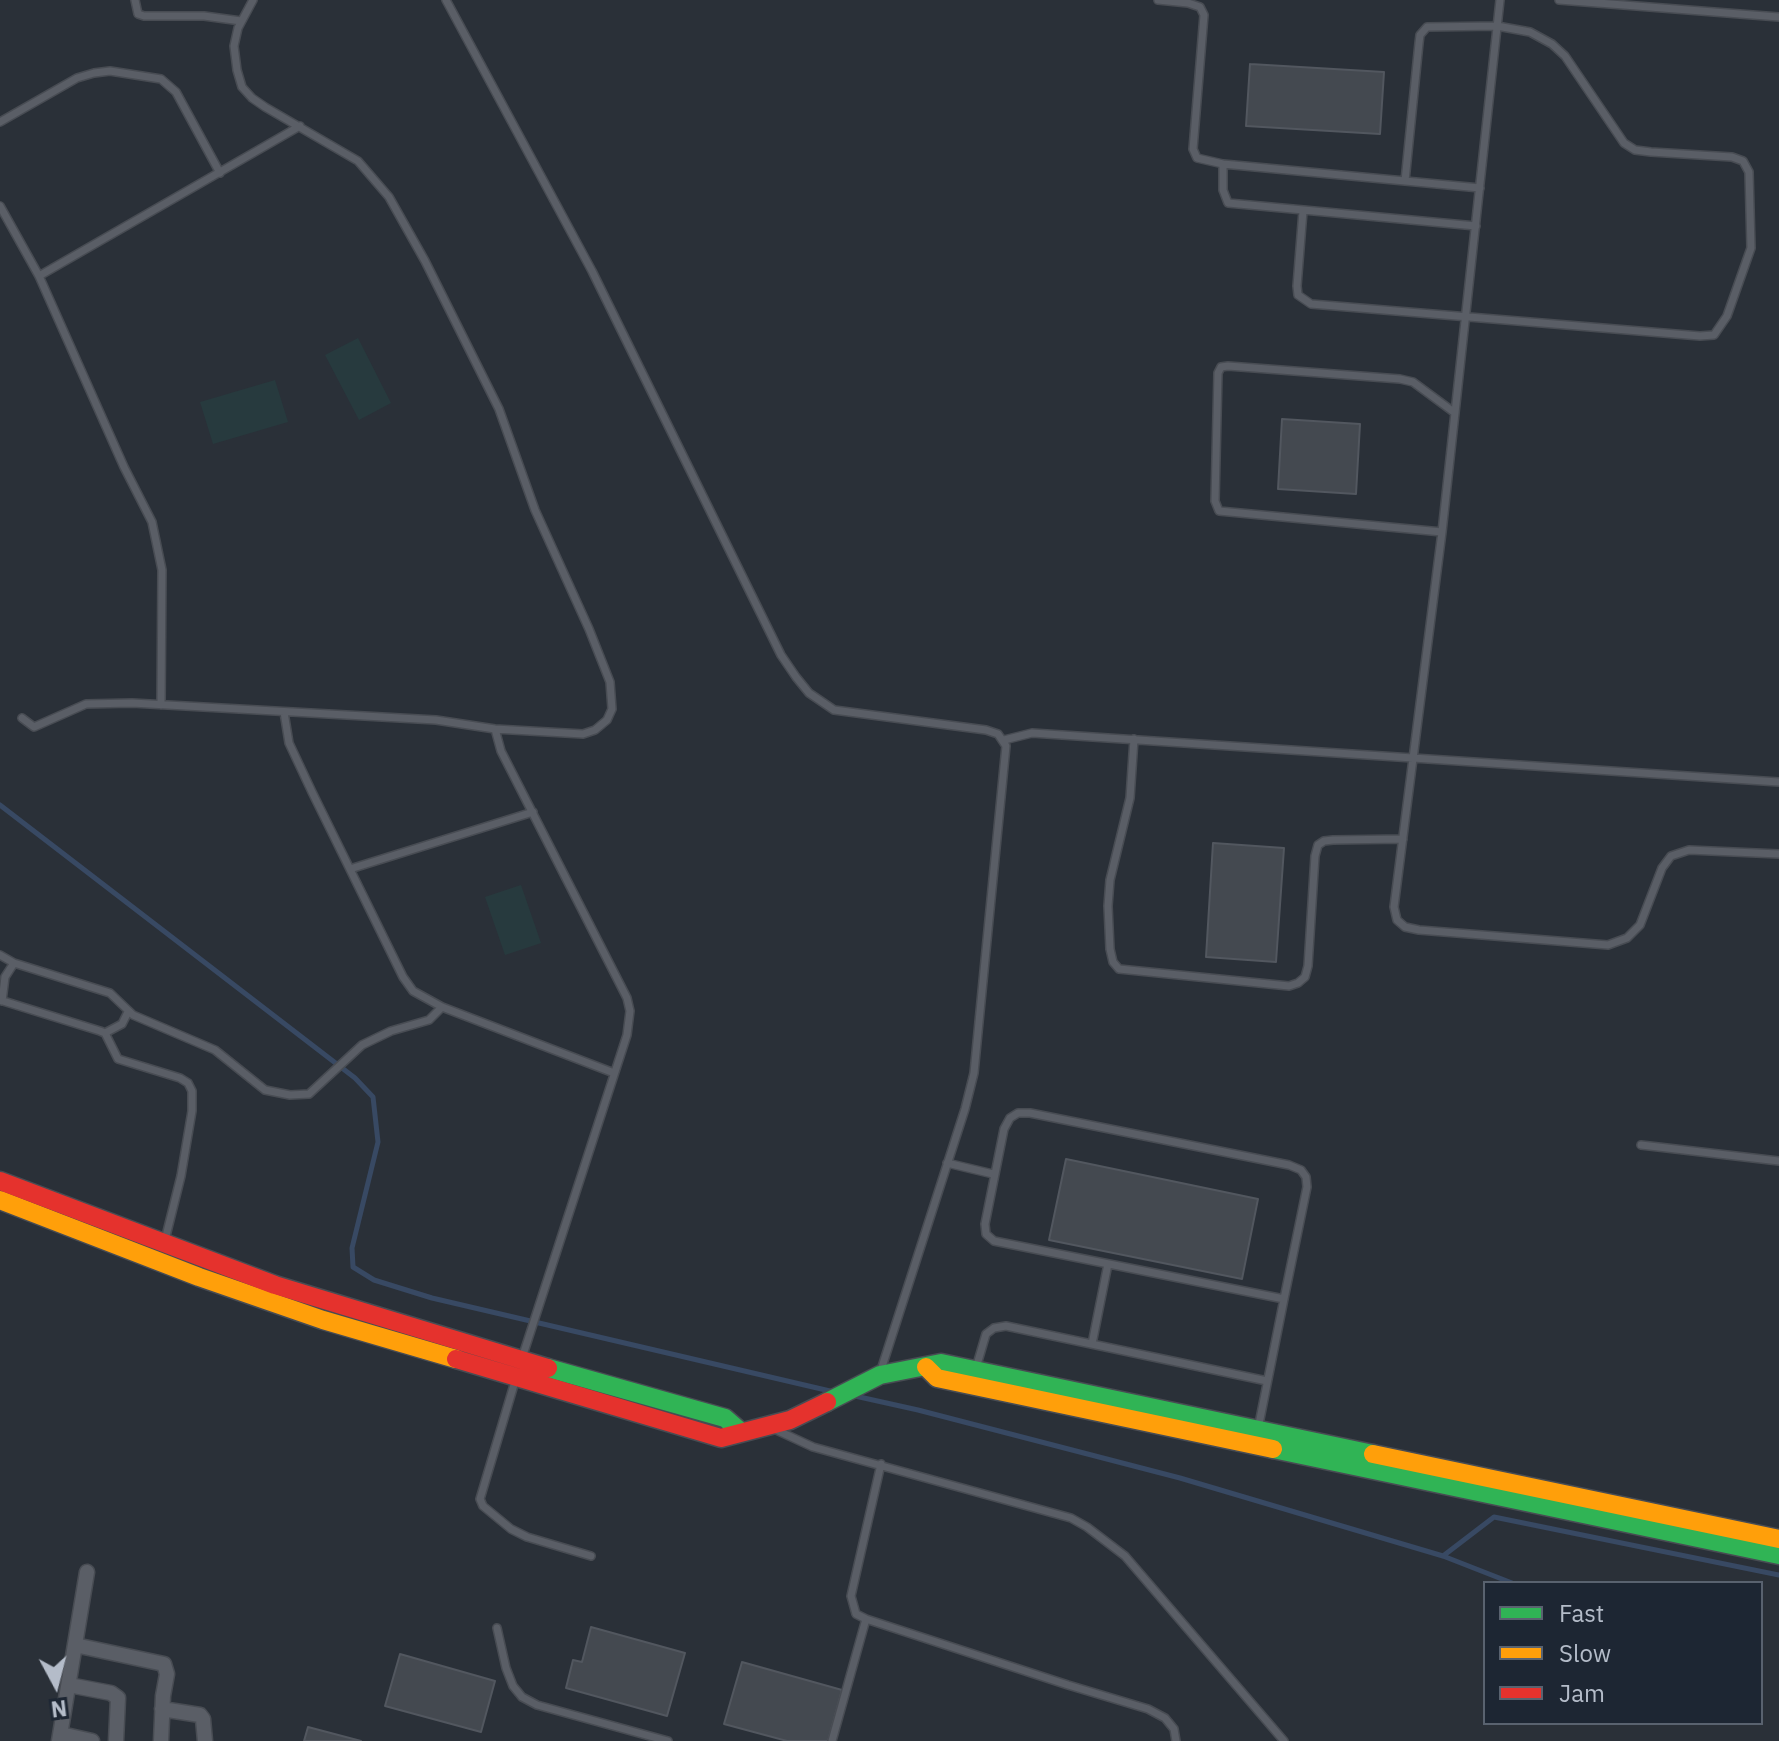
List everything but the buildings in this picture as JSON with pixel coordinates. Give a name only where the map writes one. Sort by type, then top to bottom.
[{"type":"street","points":[[0,1181],[318,1300],[519,1368]]},
{"type":"street","points":[[0,1200],[323,1320],[725,1418],[740,1431],[768,1427],[821,1405],[872,1378],[941,1363],[1779,1555]]},
{"type":"street","points":[[926,1367],[937,1378],[1256,1436],[1779,1539]]},
{"type":"street","points":[[87,1572],[60,1738],[92,1741]]},
{"type":"street","points":[[75,1645],[164,1664],[167,1674],[161,1741]]},
{"type":"street","points":[[69,1685],[111,1693],[118,1698],[116,1741]]},
{"type":"street","points":[[162,1709],[200,1715],[205,1726],[205,1741]]},
{"type":"lane","points":[[135,0],[138,14],[144,16],[204,16],[241,21]]},
{"type":"lane","points":[[22,718],[34,727],[86,704],[161,705],[436,720],[495,729],[583,734],[595,730],[607,720],[612,709],[610,682],[535,510],[499,409],[396,209],[376,178],[358,161],[252,98],[242,87],[234,46],[241,21],[253,0]]},
{"type":"lane","points":[[446,0],[592,271],[781,655],[809,693],[834,710],[879,718],[959,724],[986,730],[1004,740],[1032,733],[1779,782]]},
{"type":"lane","points":[[1158,0],[1188,3],[1200,7],[1204,15],[1193,149],[1197,158],[1223,164],[1480,188]]},
{"type":"lane","points":[[1500,0],[1442,532],[1394,907],[1397,920],[1405,927],[1419,930],[1608,945],[1627,938],[1640,925],[1662,868],[1671,856],[1689,850],[1779,854]]},
{"type":"lane","points":[[1559,0],[1779,17]]},
{"type":"lane","points":[[1303,211],[1297,286],[1298,295],[1311,304],[1714,335],[1727,316],[1751,248],[1749,172],[1743,161],[1732,157],[1635,150],[1624,143],[1565,56],[1552,44],[1530,32],[1497,26],[1437,25],[1427,27],[1420,35],[1405,181]]},
{"type":"lane","points":[[0,122],[77,78],[94,73],[110,71],[161,79],[176,92],[220,173]]},
{"type":"lane","points":[[39,276],[300,126]]},
{"type":"lane","points":[[1223,164],[1223,190],[1228,203],[1476,226]]},
{"type":"lane","points":[[0,206],[39,276],[155,533],[162,570],[161,705]]},
{"type":"lane","points":[[1442,532],[1219,511],[1215,501],[1218,373],[1221,367],[1228,366],[1400,379],[1413,382],[1455,413]]},
{"type":"lane","points":[[284,712],[289,743],[403,977],[413,991],[442,1007],[614,1073]]},
{"type":"lane","points":[[495,729],[501,751],[627,998],[629,1023],[480,1499],[483,1506],[511,1529],[591,1556]]},
{"type":"lane","points":[[1134,739],[1130,798],[1110,880],[1108,906],[1110,949],[1113,962],[1119,969],[1289,986],[1298,983],[1305,977],[1308,966],[1318,845],[1333,840],[1403,839]]},
{"type":"lane","points":[[872,1378],[947,1163],[974,1073],[1006,754],[1004,740]]},
{"type":"lane","points":[[350,869],[533,812]]},
{"type":"lane","points":[[0,955],[14,963],[110,993],[128,1012],[215,1050],[273,1093],[309,1094],[345,1059],[376,1037],[429,1020],[442,1007]]},
{"type":"lane","points":[[14,963],[5,977],[1,1001],[105,1033],[122,1024],[128,1012]]},
{"type":"lane","points":[[105,1033],[118,1059],[180,1078],[188,1083],[192,1091],[192,1111],[181,1176],[159,1261]]},
{"type":"lane","points":[[1256,1436],[1307,1187],[1301,1170],[1289,1165],[1018,1113],[1010,1118],[1004,1129],[993,1174],[985,1224],[986,1234],[994,1241],[1284,1299]]},
{"type":"lane","points":[[1641,1145],[1779,1161]]},
{"type":"lane","points":[[947,1163],[993,1174]]},
{"type":"lane","points":[[1092,1344],[1108,1264]]},
{"type":"lane","points":[[975,1370],[986,1334],[994,1328],[1006,1326],[1267,1381]]},
{"type":"lane","points":[[768,1427],[813,1447],[1071,1518],[1125,1556],[1284,1741]]},
{"type":"lane","points":[[881,1464],[851,1596],[856,1614],[1148,1709],[1165,1718],[1174,1729],[1176,1741]]},
{"type":"lane","points":[[832,1741],[866,1619]]},
{"type":"lane","points":[[497,1628],[506,1668],[513,1686],[522,1697],[537,1705],[668,1741]]},
{"type":"green space","points":[[358,338],[391,403],[359,420],[325,355]]},
{"type":"green space","points":[[275,380],[288,422],[213,444],[200,402]]},
{"type":"green space","points":[[521,885],[541,943],[505,955],[485,897]]},
{"type":"waterway","points":[[0,805],[355,1078],[373,1097],[378,1142],[352,1248],[353,1267],[374,1280],[432,1298],[830,1391]]},
{"type":"waterway","points":[[855,1396],[1180,1478],[1443,1556],[1507,1581]]},
{"type":"waterway","points":[[1443,1556],[1494,1517],[1779,1575]]},
{"type":"traffic: fast","points":[[827,1402],[880,1375],[941,1363],[1373,1454]]},
{"type":"traffic: fast","points":[[548,1368],[725,1418],[740,1431]]},
{"type":"traffic: fast","points":[[1273,1449],[1779,1555]]},
{"type":"traffic: slow","points":[[0,1200],[199,1277],[323,1320],[456,1359]]},
{"type":"traffic: slow","points":[[926,1367],[937,1378],[1273,1449]]},
{"type":"traffic: slow","points":[[1373,1454],[1779,1539]]},
{"type":"traffic: jam","points":[[0,1181],[275,1285],[548,1368]]},
{"type":"traffic: jam","points":[[456,1359],[721,1438],[790,1420],[827,1402]]}]
